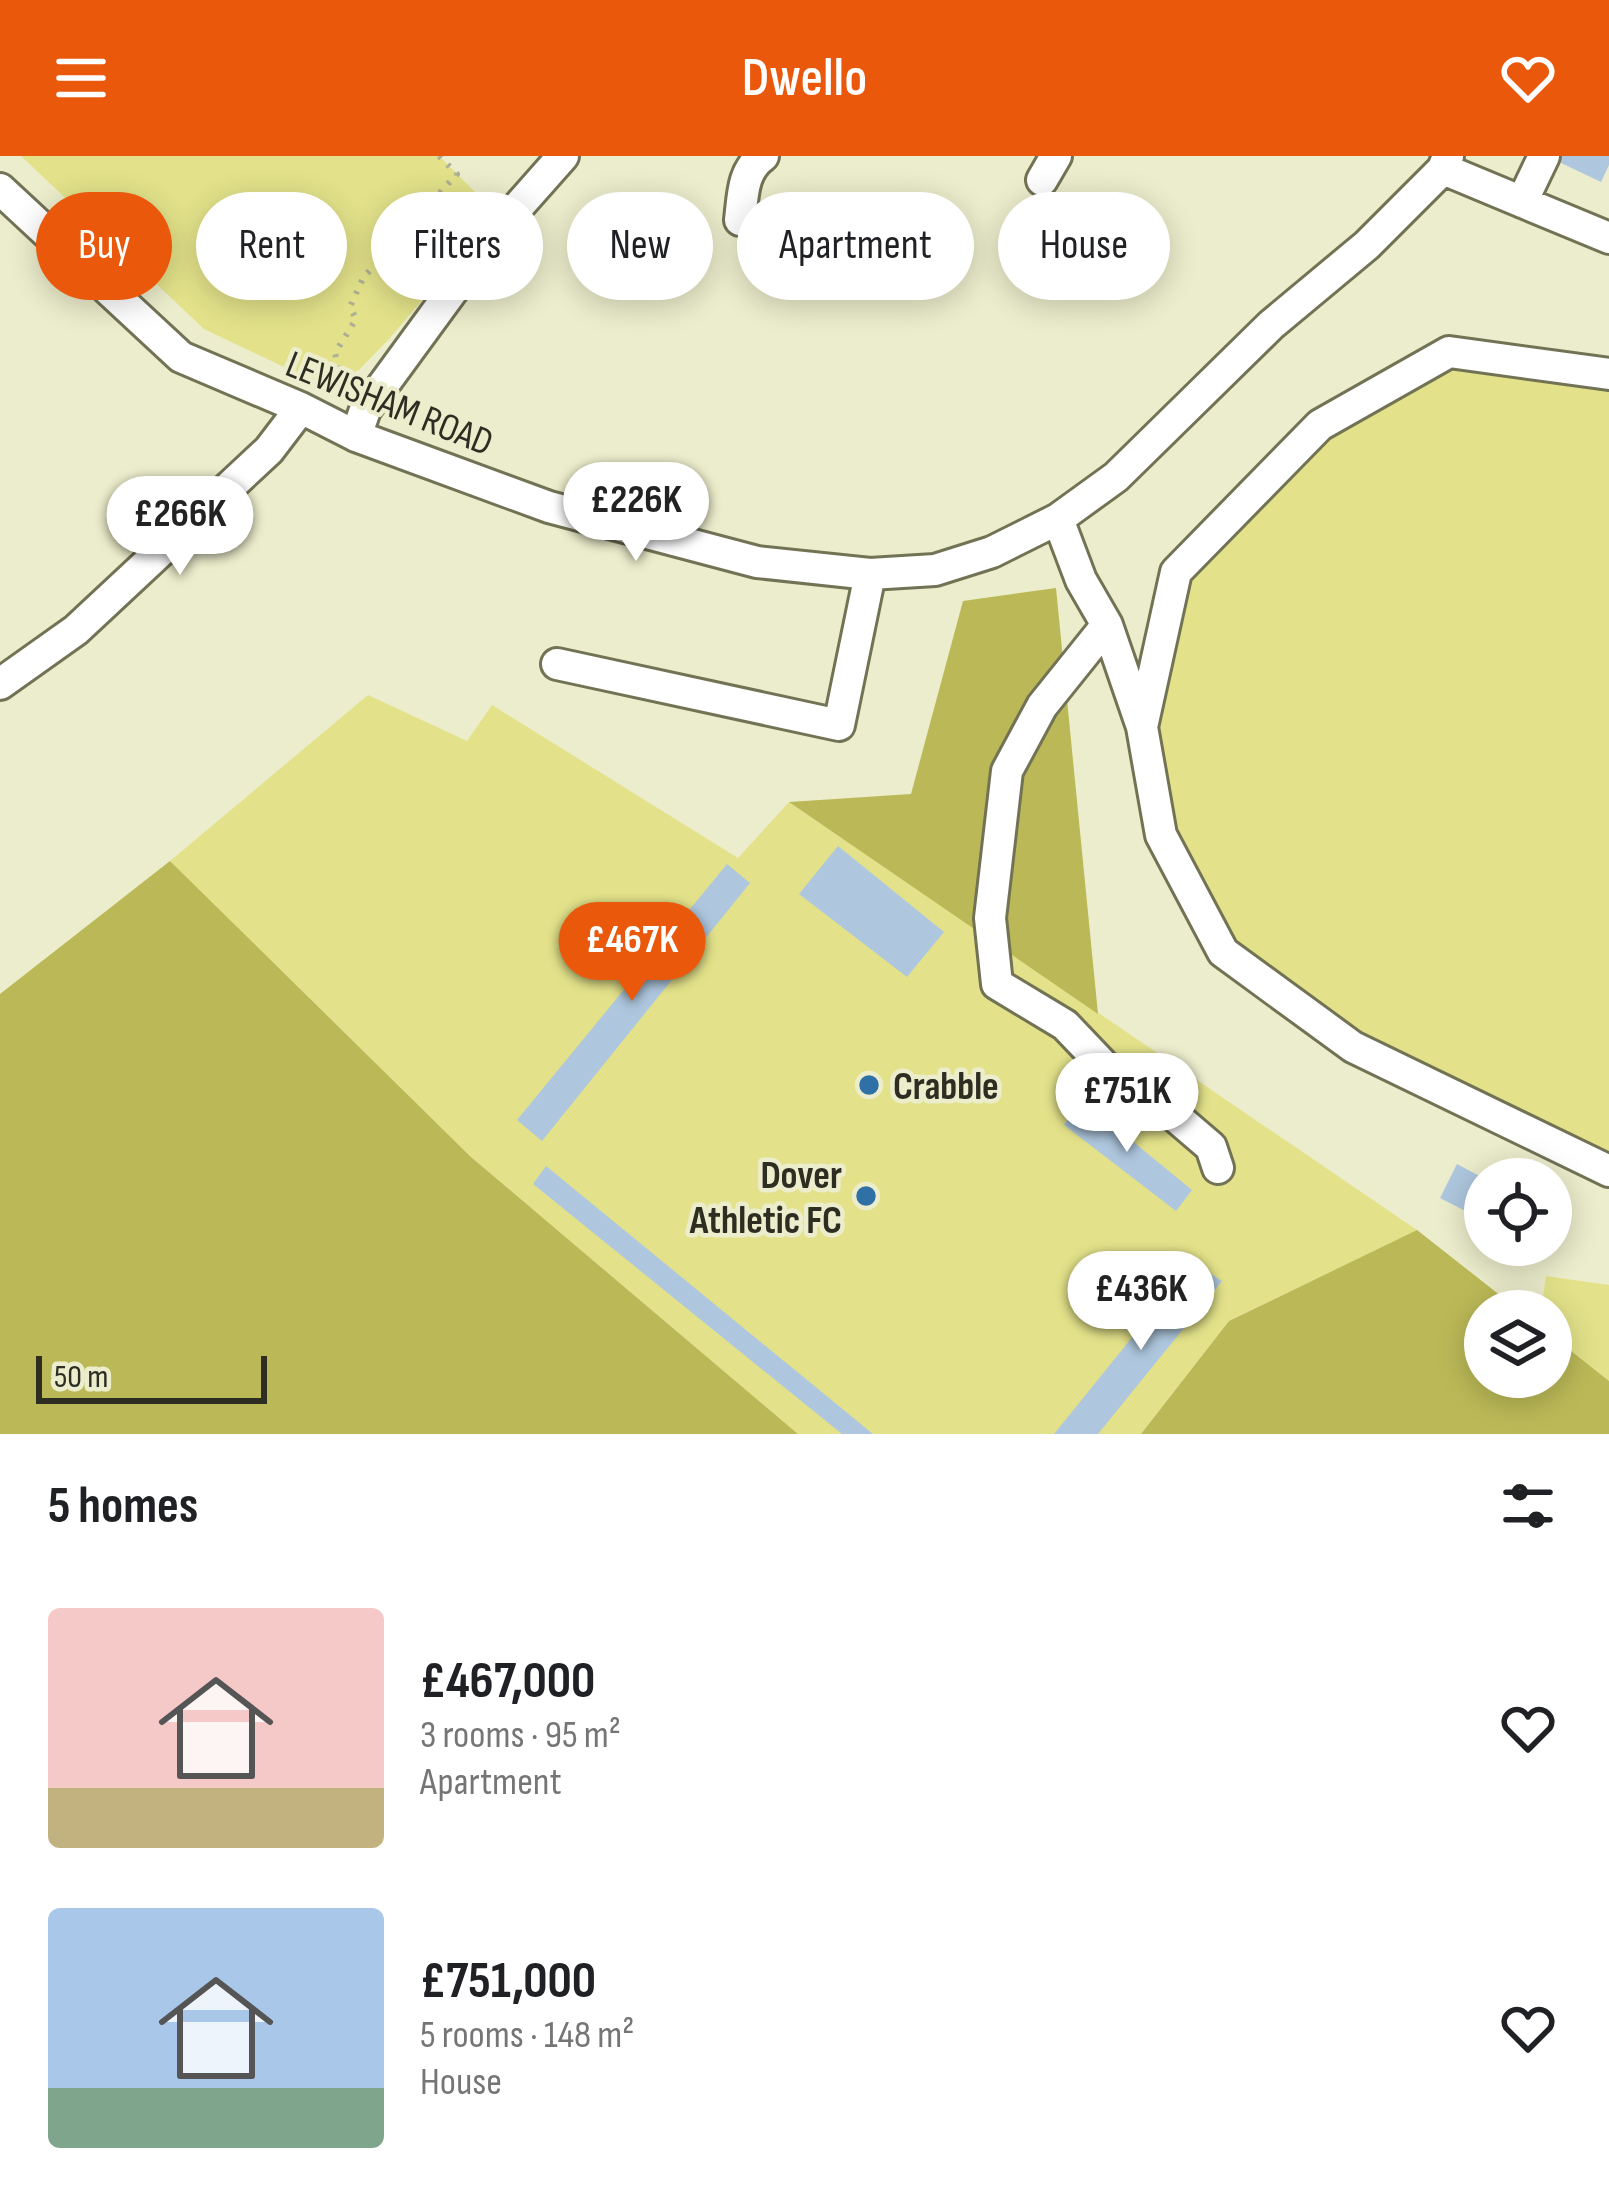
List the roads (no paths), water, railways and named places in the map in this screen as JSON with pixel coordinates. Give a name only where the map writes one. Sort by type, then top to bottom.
[{"type":"street","points":[[356,436],[365,410],[493,235],[563,156]]},
{"type":"street","points":[[1522,202],[1544,156]]},
{"type":"street","points":[[743,192],[752,159]]},
{"type":"street","points":[[1446,163],[1522,202],[1609,238]]},
{"type":"street","name":"LEWISHAM ROAD","points":[[0,189],[181,357],[356,436],[572,513],[757,562],[870,574],[935,570],[992,552],[1058,519],[1116,477],[1271,325],[1367,244],[1446,163]]},
{"type":"street","points":[[1142,728],[1177,572],[1320,425],[1449,352],[1609,374]]},
{"type":"street","points":[[0,685],[76,630],[269,450],[301,409]]},
{"type":"street","points":[[1058,519],[1081,580],[1107,625],[1142,728],[1161,835],[1223,952],[1353,1048],[1609,1172]]},
{"type":"street","points":[[557,664],[838,725],[870,574]]},
{"type":"street","points":[[1107,625],[1042,706],[1007,771],[990,918],[997,984],[1065,1025],[1106,1068],[1211,1147],[1218,1168]]},
{"type":"place","name":"Crabble","points":[[869,1085]]},
{"type":"place","name":"Dover Athletic FC","points":[[866,1196]]}]
